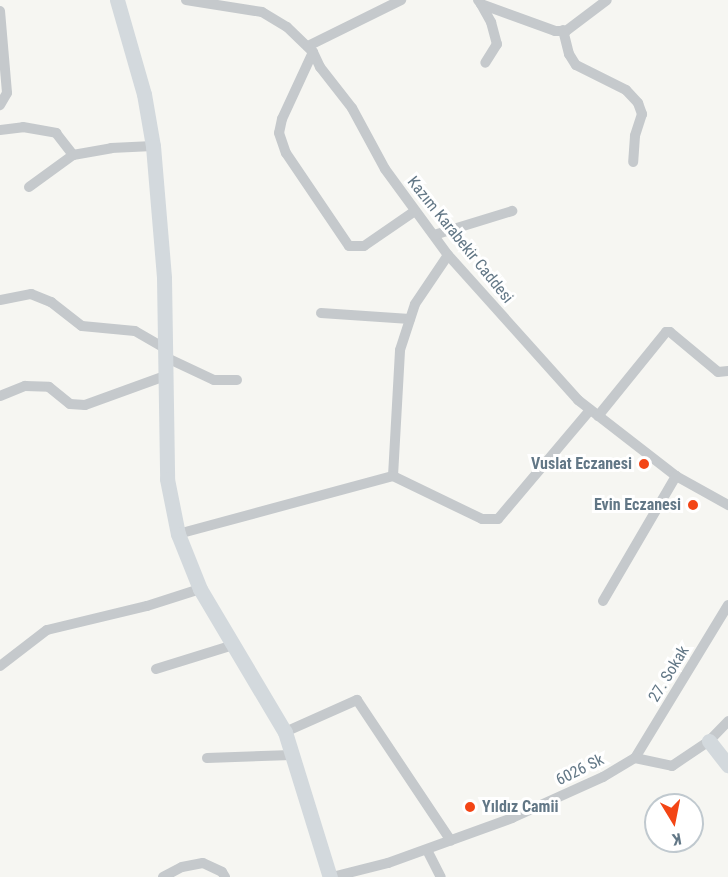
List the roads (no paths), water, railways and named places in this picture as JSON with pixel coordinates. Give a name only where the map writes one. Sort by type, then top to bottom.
[{"type":"street","points":[[117,0],[144,94],[153,146],[164,278],[167,479],[178,534],[200,589],[285,732],[331,877]]},
{"type":"street","name":"Kazım Karabekir Caddesi","points":[[186,0],[224,3],[271,16],[310,49],[320,67],[352,108],[385,169],[448,255],[555,374],[594,413],[676,476],[728,505]]},
{"type":"street","points":[[401,0],[310,49],[282,119],[279,133],[286,153],[349,246],[364,246],[415,211]]},
{"type":"street","points":[[480,2],[555,31],[563,30],[607,0]]},
{"type":"street","points":[[480,2],[491,21],[497,44],[485,63]]},
{"type":"street","points":[[0,11],[7,93],[0,105]]},
{"type":"street","points":[[563,30],[569,54],[576,65],[626,90],[638,103],[642,114],[635,136],[633,162]]},
{"type":"street","points":[[0,130],[23,127],[56,133],[73,156]]},
{"type":"street","points":[[29,187],[73,156],[111,148],[153,146]]},
{"type":"street","points":[[434,235],[512,211]]},
{"type":"street","points":[[393,476],[400,350],[415,304],[448,255]]},
{"type":"street","points":[[0,300],[31,294],[51,302],[82,326],[135,331],[165,353],[214,380],[237,380]]},
{"type":"street","points":[[321,313],[410,319]]},
{"type":"street","points":[[178,534],[393,476],[482,519],[498,519],[660,337],[670,332],[718,372],[728,371]]},
{"type":"street","points":[[0,396],[25,386],[50,387],[70,404],[85,405],[165,375]]},
{"type":"street","points":[[603,601],[676,476]]},
{"type":"street","points":[[0,666],[47,630],[147,606],[200,589]]},
{"type":"street","name":"27. Sokak","points":[[635,758],[728,605]]},
{"type":"street","points":[[156,669],[233,645]]},
{"type":"street","points":[[285,732],[357,700],[451,840]]},
{"type":"street","points":[[635,758],[672,766],[709,741],[728,721]]},
{"type":"street","points":[[709,741],[728,765]]},
{"type":"street","points":[[207,758],[292,755]]},
{"type":"street","name":"6026 Sk","points":[[331,877],[381,871],[451,840],[512,818],[603,777],[635,758]]},
{"type":"street","points":[[427,850],[441,877]]},
{"type":"street","points":[[164,877],[182,867],[202,863],[222,872],[225,877]]},
{"type":"place","name":"Vuslat Eczanesi","points":[[644,464]]},
{"type":"place","name":"Evin Eczanesi","points":[[693,505]]},
{"type":"place","name":"Yıldız Camii","points":[[470,807]]}]
